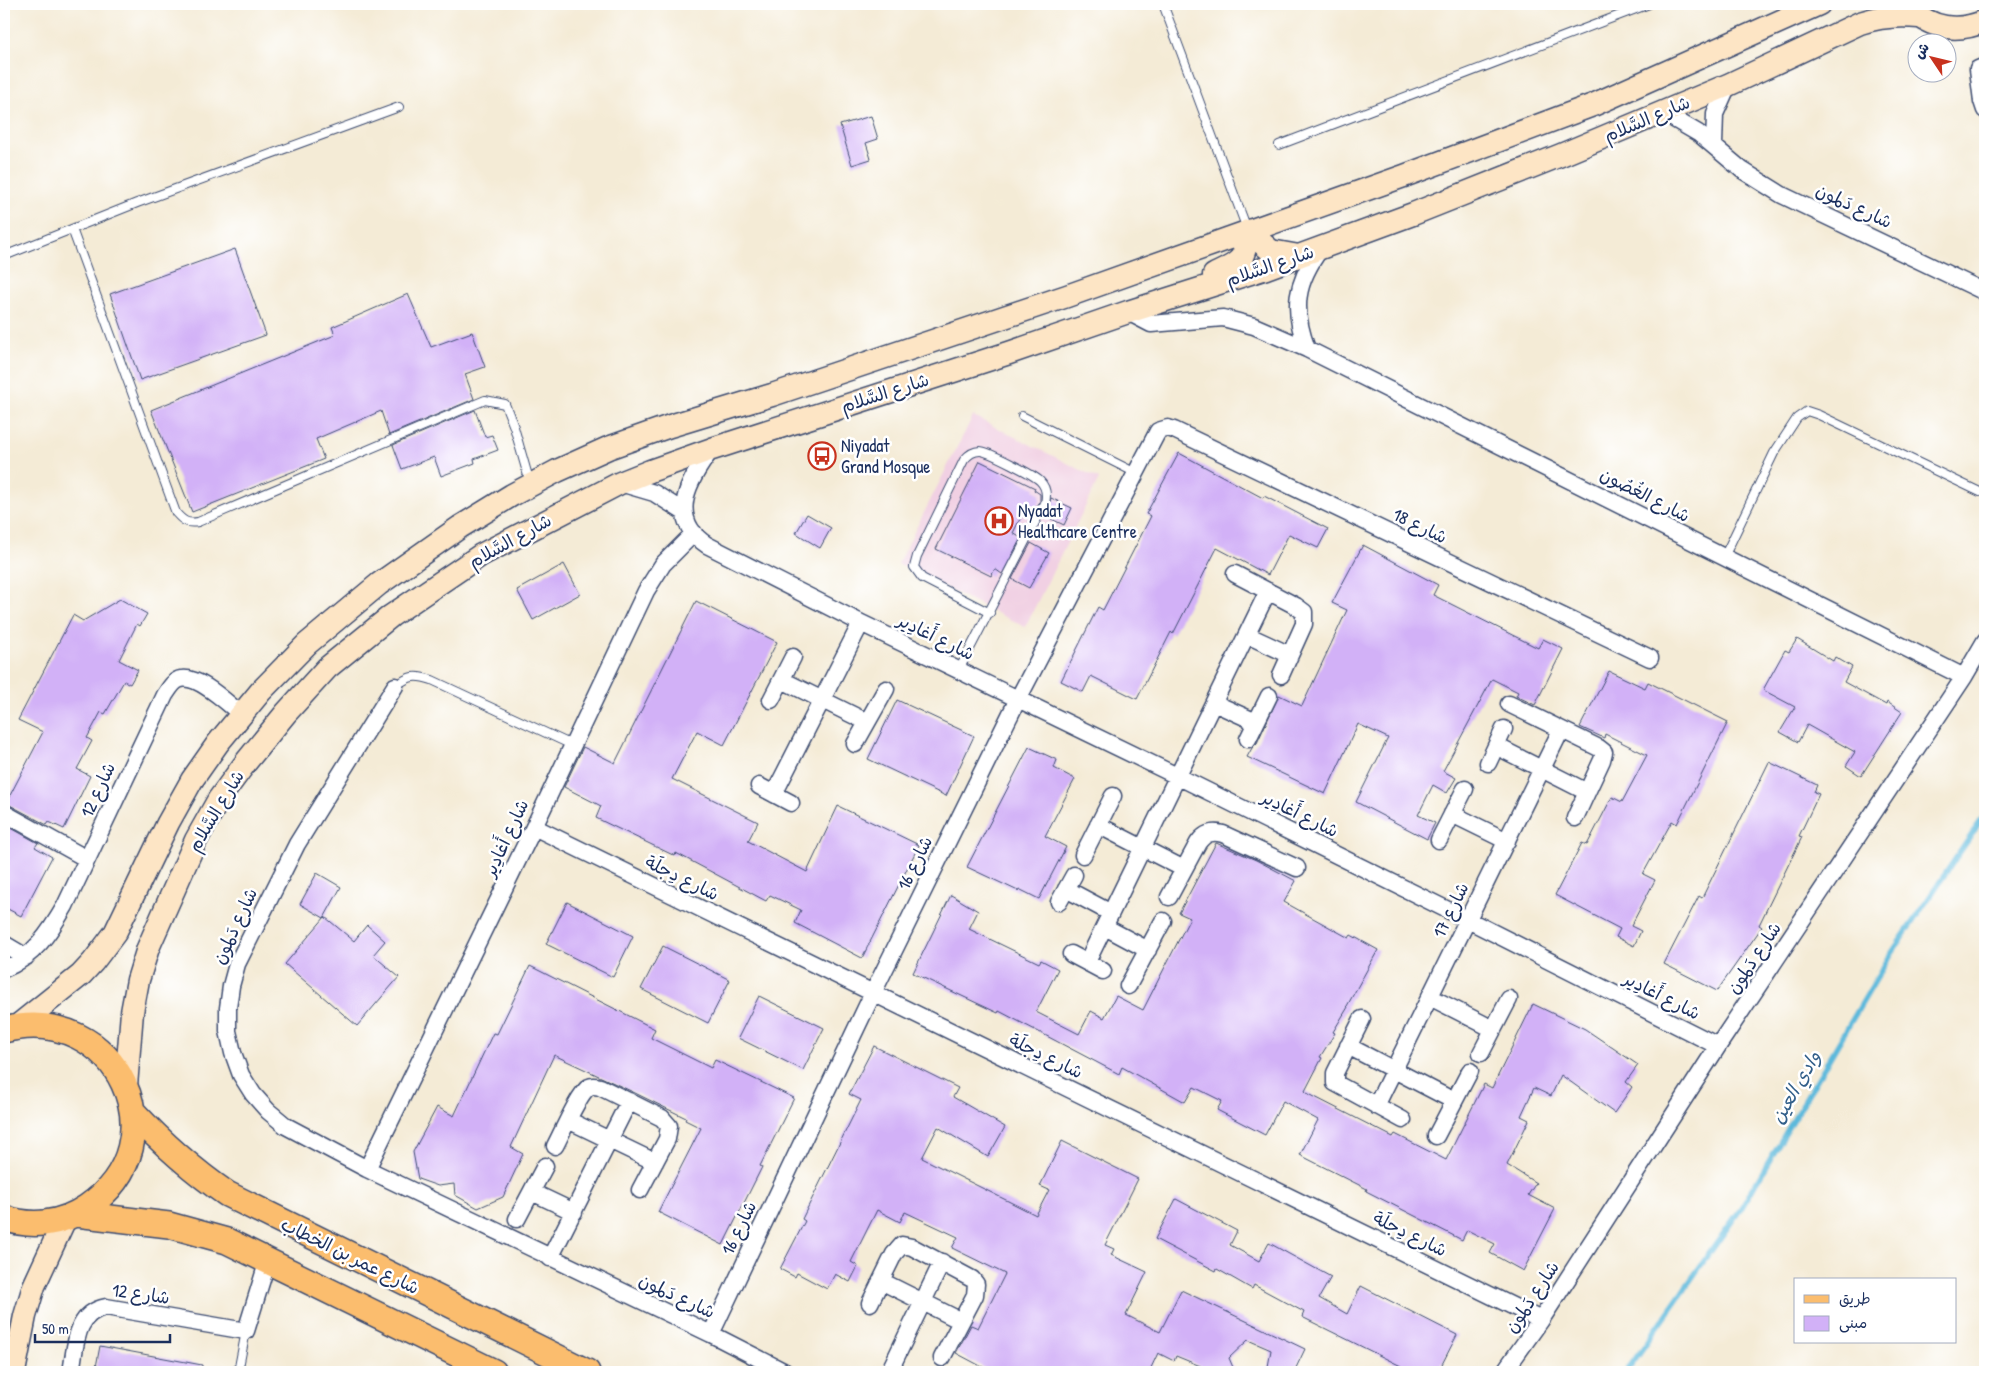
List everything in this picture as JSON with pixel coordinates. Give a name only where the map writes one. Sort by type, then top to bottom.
[{"type":"main road","points":[[4,1218],[15,1222],[40,1224],[70,1216],[102,1197],[121,1172],[132,1143],[133,1112],[126,1086],[108,1058],[82,1037],[50,1026],[10,1029]]},
{"type":"main road","name":"شارع عمر بن الخطاب","points":[[133,1112],[182,1160],[227,1194],[586,1372]]},
{"type":"main road","points":[[70,1216],[169,1225],[226,1241],[494,1372]]},
{"type":"street","name":"شارع السَّلام","points":[[10,1029],[82,974],[93,962],[115,933],[168,822],[192,780],[241,714],[307,644],[379,584],[460,527],[530,485],[608,448],[670,426],[772,395],[1067,296],[1404,176],[1592,105],[1819,4]]},
{"type":"street","name":"شارع السَّلام","points":[[126,1086],[132,1012],[138,980],[148,948],[196,840],[219,799],[286,713],[327,668],[391,616],[481,555],[620,483],[712,449],[1010,354],[1128,312],[1300,256],[1543,163],[1728,85],[1860,23],[1877,17],[1900,15],[1912,11],[1936,26],[1954,29],[1972,27],[1985,21]]},
{"type":"street","points":[[1985,66],[1978,68],[1985,110]]},
{"type":"street","points":[[1714,145],[1716,114],[1728,85]]},
{"type":"street","name":"شارع دَلمون","points":[[1662,112],[1686,125],[1714,145],[1742,170],[1782,195],[1985,292]]},
{"type":"street","points":[[1248,231],[1271,251],[1300,256]]},
{"type":"street","points":[[1195,290],[1205,280],[1237,263],[1245,253],[1248,231]]},
{"type":"street","points":[[1307,349],[1300,329],[1297,307],[1300,286],[1306,272],[1321,248]]},
{"type":"street","name":"شارع الغُصُون","points":[[1128,312],[1151,324],[1223,318],[1254,326],[1307,349],[1964,677]]},
{"type":"street","name":"شارع 16","points":[[710,1334],[873,993],[1018,699],[1158,431],[1168,428],[1174,430]]},
{"type":"street","name":"شارع 18","points":[[1174,430],[1650,658]]},
{"type":"street","points":[[620,483],[654,493],[684,512],[689,485],[695,472],[712,449]]},
{"type":"street","name":"شارع أَغادِير","points":[[684,512],[694,534],[699,540],[716,550],[1468,920],[1718,1046]]},
{"type":"street","name":"شارع أَغادِير","points":[[367,1169],[654,576],[663,564],[694,534]]},
{"type":"street","points":[[1235,574],[1302,609],[1304,612],[1304,624],[1281,675]]},
{"type":"street","points":[[1087,962],[1179,777],[1268,591]]},
{"type":"street","points":[[791,803],[766,790],[822,700],[861,623]]},
{"type":"street","points":[[1247,635],[1290,655]]},
{"type":"street","name":"شارع دَلمون","points":[[1504,1372],[1541,1320],[1718,1046],[1964,677],[1985,641]]},
{"type":"street","points":[[771,700],[793,657]]},
{"type":"street","name":"شارع 12","points":[[4,969],[26,957],[42,942],[54,924],[165,695],[174,682],[188,678],[202,684],[241,714]]},
{"type":"street","points":[[782,680],[867,722]]},
{"type":"street","name":"شارع دَلمون","points":[[395,686],[297,844],[237,964],[228,1008],[228,1031],[241,1075],[253,1094],[268,1111],[286,1126],[367,1169],[786,1372]]},
{"type":"street","points":[[855,744],[886,689]]},
{"type":"street","points":[[1248,738],[1269,696]]},
{"type":"street","points":[[1214,704],[1256,722]]},
{"type":"street","points":[[1509,704],[1604,752],[1575,818]]},
{"type":"street","points":[[1488,762],[1504,730]]},
{"type":"street","name":"شارع 17","points":[[1376,1106],[1561,730]]},
{"type":"street","points":[[1496,746],[1587,792]]},
{"type":"street","points":[[1439,840],[1465,789]]},
{"type":"street","points":[[1082,855],[1114,796]]},
{"type":"street","points":[[4,813],[87,859]]},
{"type":"street","points":[[1452,814],[1507,841]]},
{"type":"street","points":[[1098,825],[1184,869]]},
{"type":"street","name":"شارع دِجلَة","points":[[534,827],[1541,1320]]},
{"type":"street","points":[[1169,897],[1203,836],[1209,833],[1216,832],[1297,868]]},
{"type":"street","points":[[1066,889],[1148,950]]},
{"type":"street","points":[[1128,986],[1163,921]]},
{"type":"street","points":[[4,944],[26,957]]},
{"type":"street","points":[[1071,954],[1103,971]]},
{"type":"street","points":[[1430,997],[1493,1029]]},
{"type":"street","points":[[1481,1053],[1509,999]]},
{"type":"street","points":[[1362,1019],[1335,1073],[1335,1083],[1403,1120]]},
{"type":"street","points":[[1348,1046],[1454,1101]]},
{"type":"street","points":[[1436,1136],[1470,1071]]},
{"type":"street","points":[[555,1146],[582,1095],[590,1087],[600,1087],[662,1118],[668,1126],[667,1139],[640,1190]]},
{"type":"street","points":[[550,1258],[629,1101]]},
{"type":"street","points":[[568,1120],[655,1162]]},
{"type":"street","points":[[517,1219],[545,1166]]},
{"type":"street","points":[[532,1192],[574,1212]]},
{"type":"street","points":[[14,1372],[25,1316],[34,1286],[70,1216]]},
{"type":"street","points":[[870,1303],[894,1254],[902,1245],[912,1247],[967,1275],[976,1284],[975,1295],[942,1358]]},
{"type":"street","points":[[246,1331],[268,1260]]},
{"type":"street","points":[[889,1372],[942,1262]]},
{"type":"street","points":[[881,1281],[961,1321]]},
{"type":"street","name":"شارع 12","points":[[71,1372],[79,1327],[83,1319],[90,1312],[106,1307],[246,1331]]},
{"type":"lane","points":[[1163,4],[1248,231]]},
{"type":"lane","points":[[1279,145],[1648,4]]},
{"type":"lane","points":[[4,256],[399,108]]},
{"type":"lane","points":[[72,229],[176,513],[189,524],[198,522],[485,400],[505,404],[514,427],[530,485]]},
{"type":"lane","points":[[1724,557],[1774,453],[1797,418],[1807,411],[1980,492]]},
{"type":"lane","points":[[1022,416],[1136,473]]},
{"type":"lane","points":[[959,670],[990,613],[1046,498],[1044,487],[1036,477],[982,451],[972,453],[964,460],[917,556],[914,567],[922,578],[990,613]]},
{"type":"lane","name":"شارع دَلمون","points":[[395,686],[408,678],[419,676],[432,680],[572,745]]},
{"type":"lane","points":[[238,1372],[246,1331]]},
{"type":"shaded area","name":"Nyadat Healthcare Centre","points":[[973,416],[1099,479],[1025,627],[898,564]]},
{"type":"building","points":[[871,116],[878,139],[866,143],[871,159],[852,165],[840,125]]},
{"type":"building","points":[[235,249],[266,335],[140,380],[110,294]]},
{"type":"building","points":[[408,294],[431,347],[472,332],[485,367],[465,374],[474,399],[389,435],[381,411],[316,439],[324,459],[192,512],[151,410],[335,335],[332,327]]},
{"type":"building","points":[[475,410],[485,437],[492,435],[498,450],[474,459],[475,463],[441,476],[434,457],[402,469],[393,445]]},
{"type":"building","points":[[1179,453],[1263,498],[1264,496],[1328,529],[1318,548],[1289,534],[1268,575],[1217,548],[1137,699],[1091,676],[1083,692],[1061,681],[1098,607],[1103,610],[1151,516],[1146,514]]},
{"type":"building","points":[[980,461],[1035,488],[1034,490],[1040,494],[1040,501],[1035,511],[1026,507],[1013,533],[1021,538],[1002,574],[995,569],[991,576],[936,549]]},
{"type":"building","points":[[1051,498],[1072,508],[1064,525],[1045,516]]},
{"type":"building","points":[[807,514],[831,528],[820,548],[796,533]]},
{"type":"building","points":[[1031,543],[1049,553],[1029,588],[1012,579]]},
{"type":"building","points":[[1363,545],[1438,585],[1433,595],[1538,648],[1543,639],[1563,649],[1535,705],[1516,696],[1518,692],[1492,679],[1443,771],[1456,778],[1447,793],[1433,785],[1418,815],[1435,823],[1427,839],[1356,802],[1388,738],[1358,724],[1325,794],[1247,757],[1257,743],[1279,695],[1302,706],[1347,610],[1332,603]]},
{"type":"building","points":[[564,564],[580,594],[533,620],[517,590]]},
{"type":"building","points":[[120,599],[147,614],[140,626],[137,624],[119,660],[138,670],[130,684],[124,681],[105,714],[101,712],[87,738],[92,741],[77,769],[90,776],[64,829],[49,822],[47,825],[6,803],[43,732],[18,720],[73,615],[83,621]]},
{"type":"building","points":[[696,601],[777,642],[724,745],[697,731],[672,779],[758,822],[748,841],[807,872],[838,806],[919,845],[862,958],[795,923],[801,910],[770,895],[766,901],[676,853],[675,856],[596,818],[601,806],[564,787],[583,747],[615,763]]},
{"type":"building","points":[[1797,639],[1833,661],[1835,657],[1852,667],[1844,682],[1886,705],[1887,702],[1902,712],[1861,776],[1846,766],[1855,752],[1807,725],[1798,742],[1780,732],[1795,707],[1763,690],[1785,650],[1789,652]]},
{"type":"building","points":[[1609,671],[1645,688],[1648,682],[1728,722],[1677,824],[1672,821],[1643,874],[1655,880],[1631,926],[1641,931],[1634,946],[1616,937],[1620,929],[1555,895],[1582,843],[1587,845],[1612,797],[1622,802],[1647,755],[1605,734],[1604,738],[1580,727]]},
{"type":"building","points":[[897,700],[974,736],[946,796],[868,759]]},
{"type":"building","points":[[1029,747],[1057,760],[1054,768],[1075,779],[1045,836],[1066,847],[1039,899],[967,867]]},
{"type":"building","points":[[1769,762],[1817,785],[1814,792],[1819,794],[1799,836],[1802,837],[1759,925],[1762,927],[1717,991],[1664,964],[1699,896],[1702,898]]},
{"type":"building","points":[[4,824],[38,843],[35,847],[52,857],[21,916],[4,907]]},
{"type":"building","points":[[1216,843],[1256,860],[1296,881],[1284,902],[1349,938],[1351,935],[1378,950],[1333,1032],[1335,1033],[1320,1057],[1322,1058],[1305,1091],[1307,1093],[1393,1137],[1395,1134],[1446,1160],[1484,1084],[1492,1088],[1533,1004],[1585,1029],[1638,1065],[1626,1082],[1632,1087],[1614,1113],[1561,1075],[1551,1096],[1534,1088],[1521,1116],[1529,1120],[1507,1165],[1536,1183],[1528,1195],[1555,1209],[1523,1271],[1490,1253],[1495,1244],[1467,1230],[1462,1240],[1300,1155],[1318,1120],[1283,1101],[1265,1135],[1217,1110],[1222,1101],[1194,1087],[1185,1102],[1122,1067],[1119,1074],[999,1011],[998,1013],[913,973],[951,895],[978,911],[969,929],[1039,963],[1041,960],[1058,969],[1036,1012],[1079,1034],[1091,1011],[1104,1018],[1116,996],[1143,1010],[1190,918],[1179,913]]},
{"type":"building","points":[[317,873],[341,887],[324,918],[300,904]]},
{"type":"building","points":[[567,902],[633,936],[613,977],[546,944]]},
{"type":"building","points":[[325,917],[354,941],[367,925],[385,941],[373,955],[399,977],[357,1026],[285,964]]},
{"type":"building","points":[[663,946],[730,980],[708,1023],[641,989]]},
{"type":"building","points":[[530,966],[655,1029],[651,1038],[711,1068],[715,1060],[794,1098],[723,1245],[658,1212],[701,1128],[685,1120],[686,1118],[554,1055],[511,1147],[523,1154],[503,1197],[478,1208],[455,1195],[454,1184],[438,1186],[418,1179],[413,1152],[437,1107],[454,1116],[493,1033],[497,1034]]},
{"type":"building","points":[[759,996],[824,1028],[803,1070],[738,1038]]},
{"type":"building","points":[[874,1046],[958,1088],[953,1097],[1005,1127],[988,1157],[938,1127],[922,1158],[1036,1215],[1049,1190],[1040,1186],[1062,1141],[1138,1179],[1105,1245],[1114,1249],[1111,1255],[1147,1272],[1126,1315],[1160,1332],[1181,1290],[1305,1349],[1294,1372],[1267,1372],[1271,1350],[1248,1340],[1229,1358],[1235,1372],[1215,1372],[1176,1356],[1174,1361],[1158,1353],[1149,1372],[992,1372],[956,1353],[971,1325],[978,1328],[1005,1274],[952,1248],[958,1237],[905,1212],[900,1222],[877,1210],[851,1262],[858,1266],[850,1282],[835,1274],[827,1289],[797,1273],[795,1277],[780,1269],[805,1221],[802,1219],[861,1100],[849,1094]]},
{"type":"building","points":[[1176,1199],[1237,1231],[1230,1245],[1259,1261],[1269,1243],[1331,1277],[1319,1298],[1347,1314],[1361,1286],[1457,1335],[1438,1372],[1413,1372],[1302,1317],[1304,1312],[1254,1285],[1252,1289],[1217,1269],[1216,1271],[1155,1239]]},
{"type":"building","points":[[100,1346],[202,1365],[202,1372],[95,1372]]},
{"type":"waterway","name":"وادي العين","points":[[1626,1372],[1742,1207],[1891,954],[1985,815]]},
{"type":"place","name":"Niyadat Grand Mosque","points":[[822,456]]},
{"type":"place","name":"Nyadat Healthcare Centre","points":[[999,521]]}]
